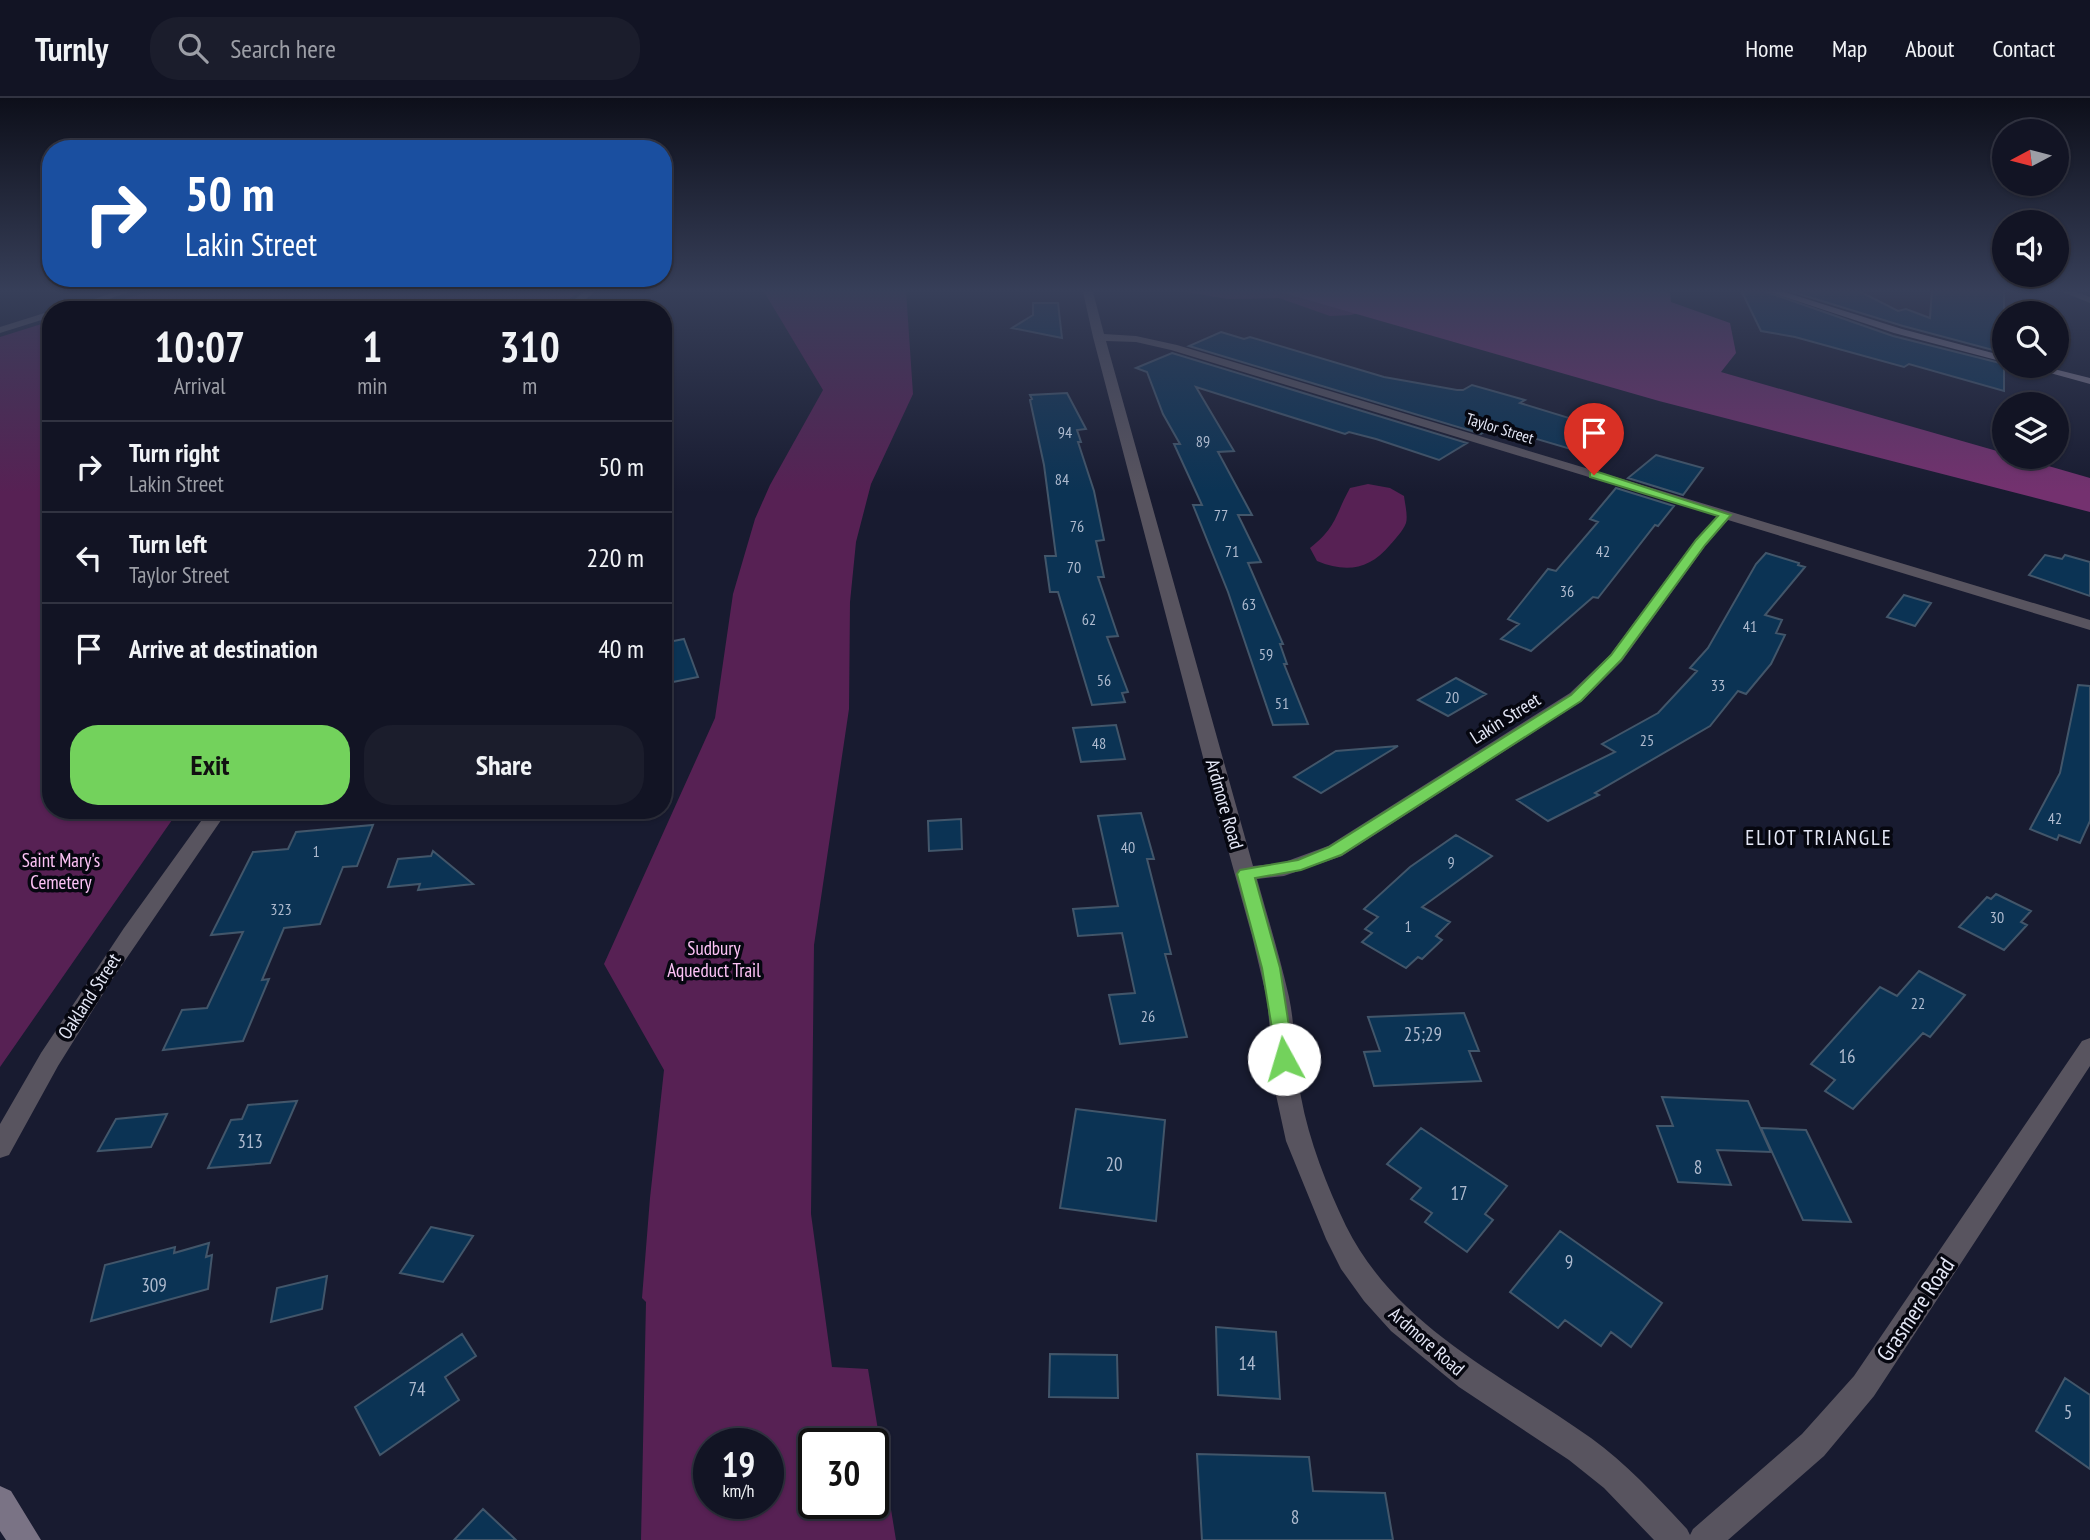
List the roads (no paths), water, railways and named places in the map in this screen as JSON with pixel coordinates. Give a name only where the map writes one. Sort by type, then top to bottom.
[{"type":"main road","points":[[2069,376],[2090,381]]},
{"type":"main road","points":[[0,1502],[25,1540]]},
{"type":"street","name":"Ardmore Road","points":[[1103,357],[1220,789],[1246,874],[1278,999],[1288,1095],[1299,1141],[1319,1197],[1351,1260],[1374,1292],[1433,1350],[1469,1377],[1580,1449],[1615,1477],[1676,1540]]},
{"type":"street","name":"Taylor Street","points":[[1207,357],[2090,625]]},
{"type":"street","name":"Lakin Street","points":[[1246,874],[1301,865],[1335,851],[1576,698],[1616,657],[1701,542],[1725,515]]},
{"type":"street","name":"Oakland Street","points":[[0,1147],[52,1053],[96,984],[212,819]]},
{"type":"street","name":"Grasmere Road","points":[[1704,1540],[1812,1445],[1864,1386],[2090,1047]]},
{"type":"district","name":"ELIOT TRIANGLE","points":[[1819,837]]},
{"type":"park label","name":"Saint Mary's Cemetery","points":[[61,871]]},
{"type":"park label","name":"Sudbury Aqueduct Trail","points":[[714,959]]}]
